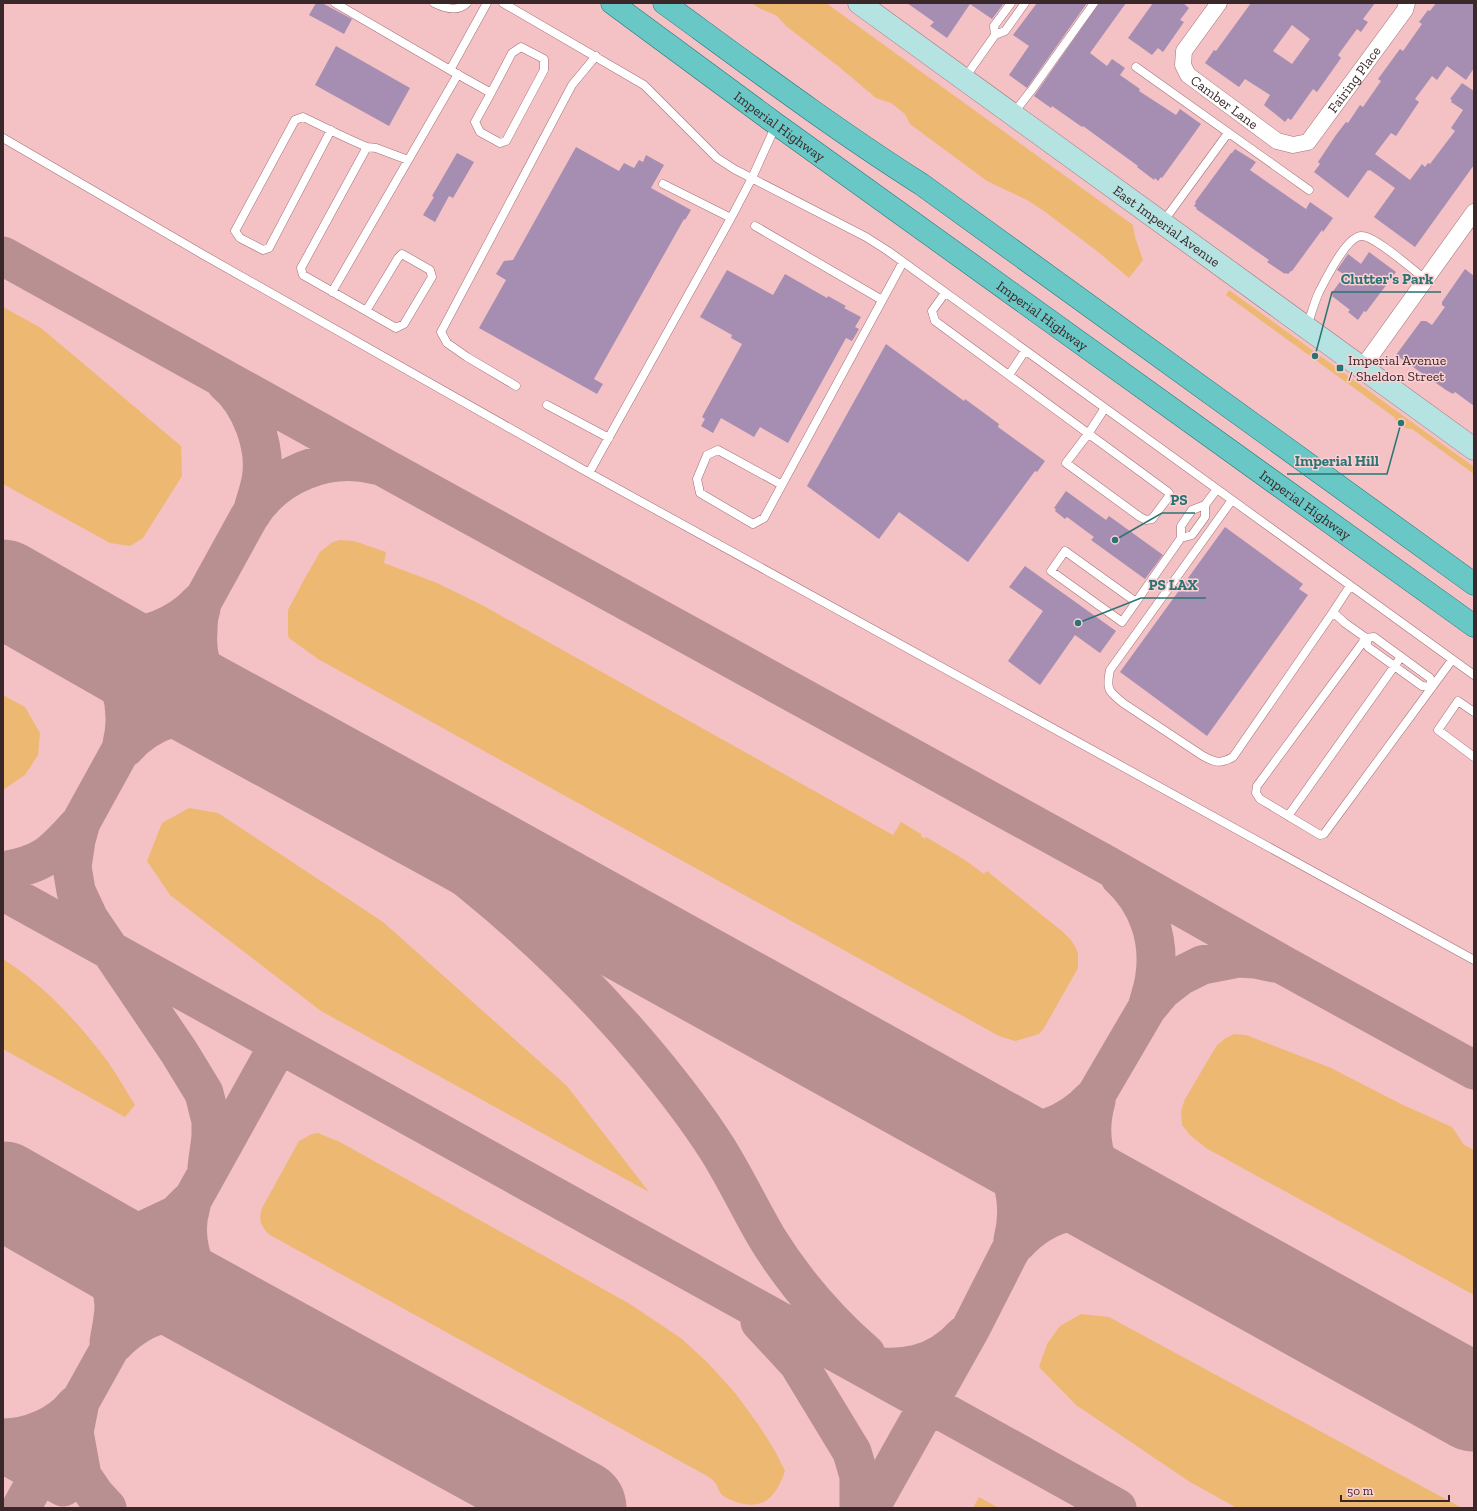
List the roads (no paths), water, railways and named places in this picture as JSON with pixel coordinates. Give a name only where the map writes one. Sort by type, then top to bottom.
[{"type":"main road","name":"Imperial Highway","points":[[612,3],[776,124],[1474,626]]},
{"type":"main road","points":[[664,3],[794,98],[883,160],[921,184],[1474,584]]},
{"type":"main road","points":[[776,124],[794,98]]},
{"type":"street","name":"Camber Lane","points":[[1219,3],[1184,52],[1183,65],[1188,75],[1277,141],[1293,145]]},
{"type":"street","name":"Fairing Place","points":[[1293,145],[1308,142],[1406,10],[1407,3]]},
{"type":"street","name":"East Imperial Avenue","points":[[863,4],[1013,115],[1474,448]]},
{"type":"street","points":[[1362,368],[1474,212]]},
{"type":"lane","points":[[335,3],[490,93]]},
{"type":"lane","points":[[434,3],[442,8],[453,9],[467,3]]},
{"type":"lane","points":[[332,292],[408,160],[454,72],[487,3]]},
{"type":"lane","points":[[503,3],[644,85],[717,158],[734,169],[866,237],[1474,675]]},
{"type":"lane","points":[[995,35],[994,26],[1011,3]]},
{"type":"lane","points":[[964,79],[995,35],[1005,31],[1025,3]]},
{"type":"lane","points":[[1013,115],[1094,3]]},
{"type":"lane","points":[[521,47],[544,59],[544,70],[506,141],[500,143],[480,132],[475,122],[490,93],[512,53],[521,47]]},
{"type":"lane","points":[[516,386],[462,354],[447,343],[441,332],[572,85],[596,56]]},
{"type":"lane","points":[[1136,67],[1309,190]]},
{"type":"lane","points":[[330,130],[270,248],[263,250],[240,238],[236,231],[295,120],[303,117],[367,147],[376,148],[408,160]]},
{"type":"lane","points":[[589,473],[731,218],[752,178],[776,124]]},
{"type":"lane","points":[[1162,223],[1228,133]]},
{"type":"lane","points":[[3,138],[202,254],[589,473],[1474,960]]},
{"type":"lane","points":[[366,311],[398,258],[402,254],[430,270],[432,277],[404,324],[396,328],[332,292],[304,275],[301,268],[367,147]]},
{"type":"lane","points":[[663,184],[731,218]]},
{"type":"lane","points":[[755,226],[882,300]]},
{"type":"lane","points":[[1307,328],[1319,292],[1345,246],[1353,238],[1362,236],[1373,239],[1425,279]]},
{"type":"lane","points":[[782,485],[718,450],[708,456],[697,479],[700,493],[753,524],[764,518],[782,485],[882,300],[902,262]]},
{"type":"lane","points":[[945,293],[932,311],[935,321],[1088,434],[1168,492],[1170,495],[1152,519],[1146,520],[1140,517],[1066,463],[1088,434],[1105,408]]},
{"type":"lane","points":[[1009,375],[1025,351]]},
{"type":"lane","points":[[547,405],[608,438]]},
{"type":"lane","points":[[1136,602],[1065,551],[1051,571],[1122,622],[1181,538],[1181,526],[1192,510],[1205,505],[1217,489]]},
{"type":"lane","points":[[1232,500],[1202,544],[1110,670],[1107,683],[1112,694],[1123,703],[1203,756],[1212,761],[1224,762],[1233,757],[1350,586]]},
{"type":"lane","points":[[1181,538],[1192,535],[1205,517],[1205,505]]},
{"type":"lane","points":[[1332,612],[1366,638],[1374,638],[1430,678],[1432,687]]},
{"type":"lane","points":[[1366,638],[1257,786],[1256,793],[1260,800],[1320,835],[1324,834],[1452,660]]},
{"type":"lane","points":[[1366,638],[1368,647],[1422,686],[1432,687]]},
{"type":"lane","points":[[1288,816],[1401,657]]},
{"type":"lane","points":[[1474,712],[1458,700],[1438,730],[1474,757]]},
{"type":"place","name":"Clutter's Park","points":[[1315,356]]},
{"type":"place","name":"Imperial Avenue / Sheldon Street","points":[[1340,368]]},
{"type":"place","name":"Imperial Hill","points":[[1401,423]]},
{"type":"place","name":"PS","points":[[1115,540]]},
{"type":"place","name":"PS LAX","points":[[1078,623]]}]
